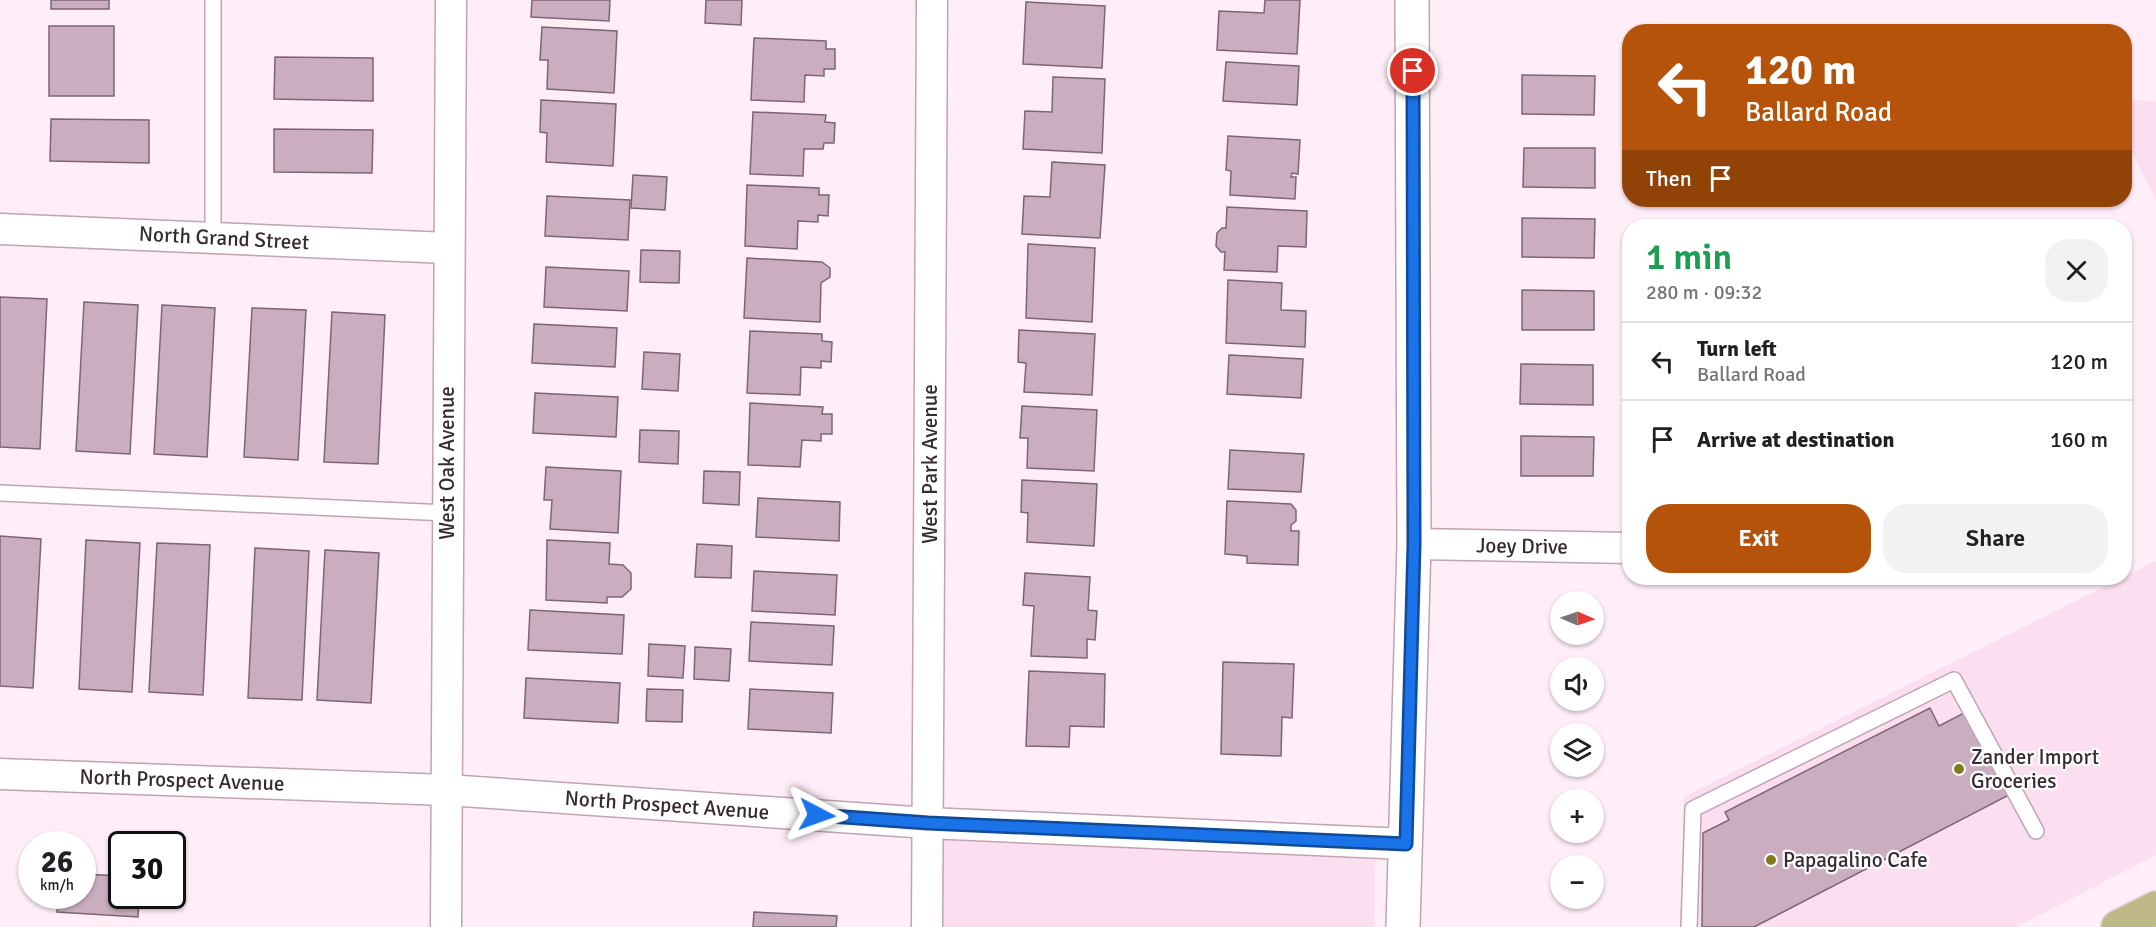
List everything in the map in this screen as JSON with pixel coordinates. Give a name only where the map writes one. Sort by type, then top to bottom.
[{"type":"main road","points":[[2118,927],[2156,908]]},
{"type":"street","name":"West Oak Avenue","points":[[446,927],[451,0]]},
{"type":"street","name":"West Park Avenue","points":[[927,927],[932,0]]},
{"type":"street","points":[[1403,927],[1414,544],[1412,0]]},
{"type":"street","name":"North Grand Street","points":[[0,229],[448,248]]},
{"type":"street","name":"Joey Drive","points":[[1414,544],[1622,548]]},
{"type":"street","name":"North Prospect Avenue","points":[[0,774],[447,790],[928,823],[1406,844]]},
{"type":"lane","points":[[213,0],[213,238]]},
{"type":"lane","points":[[0,493],[447,513]]},
{"type":"lane","points":[[1689,927],[1693,809],[1954,680],[2036,831]]},
{"type":"shaded area","points":[[2132,100],[2156,101],[2156,201],[2132,152]]},
{"type":"shaded area","points":[[2156,561],[2156,855],[2016,927],[1680,927],[1684,797],[2108,585],[2132,585],[2132,573]]},
{"type":"shaded area","points":[[934,814],[1376,834],[1374,927],[933,927]]},
{"type":"building","points":[[51,0],[109,0],[109,9],[51,9]]},
{"type":"building","points":[[532,0],[610,0],[609,21],[531,17]]},
{"type":"building","points":[[706,0],[742,0],[741,25],[705,23]]},
{"type":"building","points":[[1265,0],[1300,0],[1297,54],[1217,50],[1219,11],[1264,13]]},
{"type":"building","points":[[1026,2],[1105,6],[1102,68],[1023,64]]},
{"type":"building","points":[[49,26],[114,26],[114,96],[49,96]]},
{"type":"building","points":[[542,27],[617,31],[614,93],[547,89],[548,60],[540,60]]},
{"type":"building","points":[[754,38],[826,41],[826,49],[835,49],[835,69],[824,69],[824,76],[805,75],[804,102],[751,100]]},
{"type":"building","points":[[275,57],[373,58],[373,101],[274,99]]},
{"type":"building","points":[[1226,62],[1299,66],[1297,105],[1223,101]]},
{"type":"building","points":[[1522,75],[1595,76],[1594,115],[1522,114]]},
{"type":"building","points":[[1053,77],[1105,79],[1102,153],[1023,149],[1025,111],[1052,112]]},
{"type":"building","points":[[541,100],[616,104],[613,166],[546,162],[547,133],[540,132]]},
{"type":"building","points":[[753,112],[826,115],[825,122],[835,123],[834,143],[824,143],[823,149],[804,149],[803,176],[750,174]]},
{"type":"building","points":[[51,119],[149,120],[149,163],[50,161]]},
{"type":"building","points":[[274,129],[373,130],[372,173],[274,172]]},
{"type":"building","points":[[1228,136],[1300,140],[1298,174],[1292,173],[1291,177],[1296,177],[1295,199],[1230,195],[1231,171],[1226,170]]},
{"type":"building","points":[[1524,148],[1595,148],[1595,188],[1523,187]]},
{"type":"building","points":[[1052,162],[1105,165],[1100,238],[1022,234],[1024,196],[1050,197]]},
{"type":"building","points":[[633,175],[667,177],[665,210],[631,208]]},
{"type":"building","points":[[747,185],[819,188],[819,195],[829,195],[828,216],[818,215],[818,222],[798,221],[797,249],[745,246]]},
{"type":"building","points":[[547,196],[630,200],[628,240],[545,236]]},
{"type":"building","points":[[1227,207],[1307,211],[1306,247],[1278,246],[1277,272],[1224,270],[1225,252],[1221,252],[1216,246],[1217,233],[1222,228],[1226,228]]},
{"type":"building","points":[[1522,218],[1595,219],[1594,258],[1522,257]]},
{"type":"building","points":[[1028,244],[1095,248],[1092,322],[1026,318]]},
{"type":"building","points":[[641,250],[680,251],[679,283],[640,282]]},
{"type":"building","points":[[747,258],[822,262],[830,268],[830,277],[821,283],[820,322],[744,318]]},
{"type":"building","points":[[546,267],[629,271],[627,311],[544,307]]},
{"type":"building","points":[[1228,280],[1282,283],[1281,310],[1306,311],[1305,347],[1226,343]]},
{"type":"building","points":[[1522,290],[1594,291],[1594,330],[1522,330]]},
{"type":"building","points":[[0,297],[47,299],[40,449],[0,447]]},
{"type":"building","points":[[84,302],[138,305],[130,454],[76,451]]},
{"type":"building","points":[[162,305],[215,308],[207,457],[154,454]]},
{"type":"building","points":[[252,308],[306,310],[298,460],[244,457]]},
{"type":"building","points":[[332,312],[385,315],[378,464],[324,462]]},
{"type":"building","points":[[534,324],[617,328],[615,367],[532,363]]},
{"type":"building","points":[[1019,330],[1095,334],[1092,395],[1024,392],[1026,363],[1018,362]]},
{"type":"building","points":[[750,331],[822,334],[822,341],[832,342],[831,362],[821,361],[821,368],[801,367],[800,395],[747,393]]},
{"type":"building","points":[[644,352],[680,354],[678,391],[642,389]]},
{"type":"building","points":[[1229,355],[1303,359],[1301,398],[1227,394]]},
{"type":"building","points":[[1521,364],[1593,365],[1593,405],[1520,404]]},
{"type":"building","points":[[535,393],[618,397],[616,437],[533,433]]},
{"type":"building","points":[[750,403],[823,407],[822,414],[832,414],[832,434],[821,434],[821,441],[802,440],[800,467],[748,465]]},
{"type":"building","points":[[1022,406],[1097,410],[1094,471],[1027,468],[1028,438],[1020,438]]},
{"type":"building","points":[[640,430],[679,431],[678,464],[639,462]]},
{"type":"building","points":[[1521,436],[1594,437],[1593,476],[1521,476]]},
{"type":"building","points":[[1230,450],[1304,454],[1301,492],[1228,489]]},
{"type":"building","points":[[546,467],[621,471],[618,533],[550,529],[552,500],[544,500]]},
{"type":"building","points":[[704,471],[740,472],[739,505],[703,503]]},
{"type":"building","points":[[1022,480],[1097,484],[1094,546],[1027,542],[1028,513],[1021,512]]},
{"type":"building","points":[[758,498],[840,502],[839,541],[756,537]]},
{"type":"building","points":[[1227,501],[1291,504],[1296,510],[1296,521],[1291,525],[1291,531],[1299,531],[1298,565],[1247,563],[1247,556],[1225,554]]},
{"type":"building","points":[[0,536],[41,539],[33,688],[0,686]]},
{"type":"building","points":[[86,540],[140,543],[132,692],[79,689]]},
{"type":"building","points":[[547,540],[610,543],[609,564],[623,565],[631,573],[631,589],[622,597],[607,597],[607,603],[546,600]]},
{"type":"building","points":[[157,543],[210,545],[203,695],[149,692]]},
{"type":"building","points":[[697,544],[732,546],[731,578],[695,577]]},
{"type":"building","points":[[255,548],[309,551],[302,700],[248,698]]},
{"type":"building","points":[[325,550],[379,553],[371,703],[317,700]]},
{"type":"building","points":[[754,571],[837,575],[835,615],[752,611]]},
{"type":"building","points":[[1025,573],[1090,577],[1088,610],[1097,611],[1095,640],[1087,639],[1087,658],[1031,656],[1034,606],[1023,605]]},
{"type":"building","points":[[530,610],[624,615],[622,654],[528,650]]},
{"type":"building","points":[[751,622],[834,626],[832,665],[749,661]]},
{"type":"building","points":[[649,644],[685,646],[683,678],[648,676]]},
{"type":"building","points":[[695,647],[731,649],[729,681],[694,679]]},
{"type":"building","points":[[1223,662],[1294,664],[1292,718],[1282,717],[1281,756],[1221,754]]},
{"type":"building","points":[[1029,671],[1105,674],[1104,727],[1070,726],[1069,747],[1026,746]]},
{"type":"building","points":[[526,678],[620,683],[618,723],[524,718]]},
{"type":"building","points":[[647,689],[683,690],[682,722],[646,721]]},
{"type":"building","points":[[750,689],[833,693],[831,733],[748,729]]},
{"type":"building","points":[[1930,708],[1939,726],[1966,712],[2009,795],[1754,927],[1702,927],[1703,833],[1729,820],[1725,812]]},
{"type":"building","points":[[96,875],[108,875],[108,909],[138,909],[138,917],[57,912],[57,909],[96,909]]},
{"type":"building","points":[[754,912],[837,916],[836,927],[753,927]]},
{"type":"place","name":"Zander Import Groceries","points":[[1959,769]]},
{"type":"place","name":"Papagalino Cafe","points":[[1771,860]]},
{"type":"route","points":[[817,815],[928,823],[1406,844],[1414,544],[1413,71]]}]
